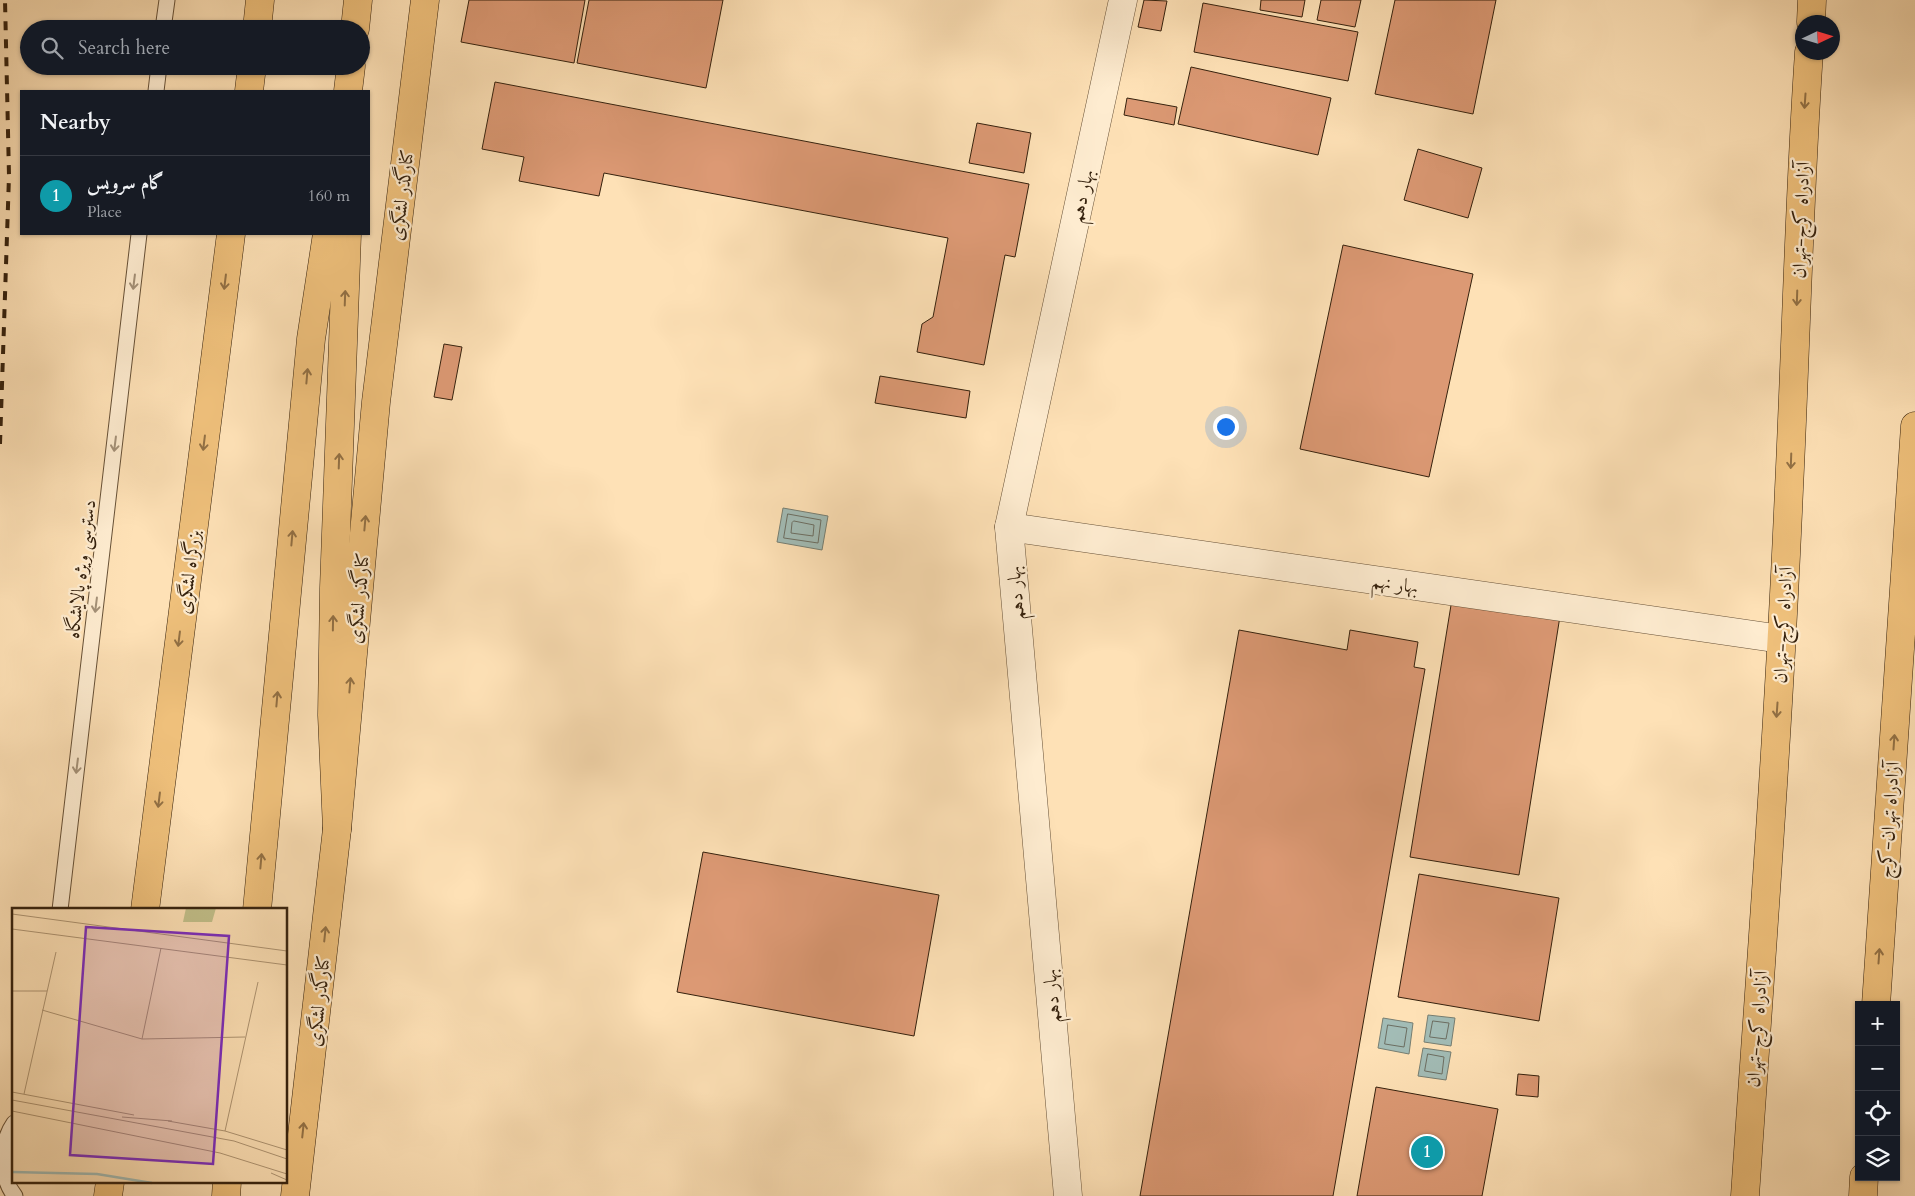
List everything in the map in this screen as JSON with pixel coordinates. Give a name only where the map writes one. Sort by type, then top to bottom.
[{"type":"main road","points":[[258,20],[260,0]]},
{"type":"main road","points":[[356,20],[358,0]]},
{"type":"main road","name":"کنارگذر لشگری","points":[[295,1196],[337,829],[376,402],[425,0]]},
{"type":"main road","points":[[1811,15],[1812,0]]},
{"type":"main road","name":"آزادراه کرج-تهران","points":[[1745,1196],[1782,639],[1808,60]]},
{"type":"main road","points":[[249,90],[251,75]]},
{"type":"main road","name":"بزرگراه لشگری","points":[[145,908],[231,235]]},
{"type":"main road","points":[[257,908],[311,339],[327,235]]},
{"type":"main road","points":[[337,829],[332,715],[334,598],[347,235]]},
{"type":"main road","name":"آزادراه تهران-کرج","points":[[1876,1001],[1915,426]]},
{"type":"main road","points":[[1863,1196],[1864,1181]]},
{"type":"street","name":"بهار دهم","points":[[1068,1196],[1009,527],[1123,0]]},
{"type":"street","name":"بهار نهم","points":[[1009,527],[1782,639]]},
{"type":"lane","points":[[164,20],[167,0]]},
{"type":"lane","points":[[156,90],[158,75]]},
{"type":"lane","name":"دسترسی ویژه پالایشگاه","points":[[60,908],[139,235]]},
{"type":"lane","points":[[12,1127],[7,1134],[1,1164],[4,1180],[14,1196]]},
{"type":"water","points":[[783,508],[828,516],[822,550],[777,542]]},
{"type":"water","points":[[1428,1015],[1455,1018],[1451,1046],[1424,1042]]},
{"type":"water","points":[[1383,1018],[1413,1023],[1409,1054],[1378,1048]]},
{"type":"water","points":[[1423,1048],[1451,1052],[1446,1080],[1418,1076]]},
{"type":"building","points":[[469,0],[585,0],[574,63],[461,42]]},
{"type":"building","points":[[589,0],[723,0],[706,88],[577,63]]},
{"type":"building","points":[[1144,0],[1167,1],[1161,31],[1138,27]]},
{"type":"building","points":[[1261,0],[1305,0],[1302,17],[1260,10]]},
{"type":"building","points":[[1321,0],[1361,0],[1355,27],[1317,20]]},
{"type":"building","points":[[1395,0],[1496,0],[1473,114],[1375,94]]},
{"type":"building","points":[[1203,3],[1358,32],[1348,81],[1194,52]]},
{"type":"building","points":[[1191,67],[1331,98],[1318,155],[1178,124]]},
{"type":"building","points":[[495,82],[1029,184],[1015,257],[1005,255],[984,365],[917,352],[922,324],[933,317],[948,238],[604,173],[599,196],[519,181],[524,157],[482,149]]},
{"type":"building","points":[[1127,98],[1177,107],[1174,125],[1124,115]]},
{"type":"building","points":[[977,123],[1031,133],[1024,173],[969,163]]},
{"type":"building","points":[[1418,149],[1482,168],[1468,218],[1404,200]]},
{"type":"building","points":[[1343,245],[1473,274],[1429,477],[1300,449]]},
{"type":"building","points":[[444,344],[462,347],[452,400],[434,397]]},
{"type":"building","points":[[880,376],[970,391],[966,418],[875,403]]},
{"type":"building","points":[[1452,599],[1560,616],[1519,875],[1410,857]]},
{"type":"building","points":[[1239,630],[1347,650],[1350,630],[1418,642],[1414,667],[1425,669],[1333,1196],[1140,1196]]},
{"type":"building","points":[[703,852],[939,895],[914,1036],[677,992]]},
{"type":"building","points":[[1419,874],[1559,898],[1539,1021],[1398,997]]},
{"type":"building","points":[[1518,1074],[1539,1076],[1538,1097],[1516,1095]]},
{"type":"building","points":[[1376,1087],[1498,1109],[1482,1196],[1357,1196]]},
{"type":"railway","points":[[0,444],[9,176],[5,0]]},
{"type":"place","name":"گام سرویس","points":[[1427,1152]]}]
